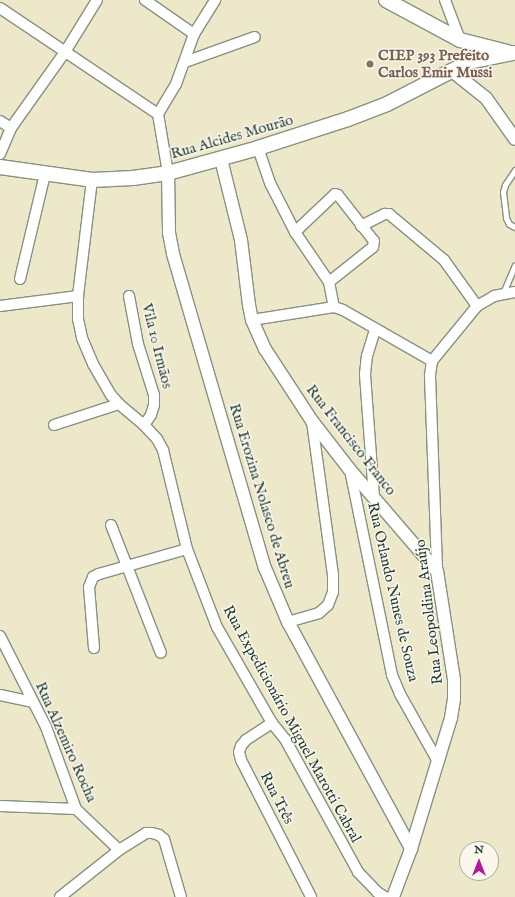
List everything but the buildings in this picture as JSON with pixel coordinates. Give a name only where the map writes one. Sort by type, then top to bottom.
[{"type":"main road","points":[[386,0],[460,40],[514,53]]},
{"type":"main road","points":[[456,68],[463,53],[460,40]]},
{"type":"main road","name":"Rua Alcides Mourão","points":[[0,167],[92,180],[133,178],[168,173],[221,159],[309,132],[387,104],[456,68],[482,58],[514,53]]},
{"type":"street","points":[[0,154],[11,128],[65,52],[97,0]]},
{"type":"street","points":[[145,0],[194,34]]},
{"type":"street","points":[[168,173],[158,114],[176,84],[194,34],[215,0]]},
{"type":"street","points":[[445,0],[460,40]]},
{"type":"street","points":[[0,8],[158,114]]},
{"type":"street","points":[[185,62],[255,37]]},
{"type":"street","points":[[456,68],[486,98],[515,139]]},
{"type":"street","points":[[0,121],[11,128]]},
{"type":"street","points":[[258,148],[271,185],[295,232],[329,282],[334,307]]},
{"type":"street","name":"Rua Francisco Franco","points":[[221,159],[241,240],[252,320],[265,349],[312,421],[350,470],[437,571]]},
{"type":"street","name":"Rua Erozina Nolasco de Abreu","points":[[168,173],[169,233],[174,254],[265,568],[288,622],[411,848]]},
{"type":"street","points":[[20,279],[45,174]]},
{"type":"street","name":"Rua Expedicionário Miguel Marotti Cabral","points":[[92,180],[78,296],[78,319],[82,338],[104,385],[119,404],[144,425],[157,440],[163,450],[187,549],[217,627],[272,723],[285,739],[358,872],[377,892],[385,897]]},
{"type":"street","points":[[295,232],[335,194],[338,195],[374,241],[373,247],[329,282]]},
{"type":"street","points":[[362,226],[384,214],[389,214],[444,260],[477,306]]},
{"type":"street","points":[[252,320],[334,307],[343,310],[375,330],[432,361],[477,306],[503,293],[515,292]]},
{"type":"street","points":[[0,306],[78,296]]},
{"type":"street","name":"Vila 10 Irmãos","points":[[129,296],[138,344],[154,395],[154,405],[151,415],[144,425]]},
{"type":"street","points":[[374,497],[365,374],[367,356],[375,330]]},
{"type":"street","name":"Rua Leopoldina Araújo","points":[[393,897],[411,848],[451,718],[454,680],[437,571],[430,376],[432,361]]},
{"type":"street","points":[[54,425],[119,404]]},
{"type":"street","points":[[288,622],[319,613],[328,605],[333,592],[333,574],[312,421]]},
{"type":"street","name":"Rua Orlando Nunes de Souza","points":[[350,470],[392,675],[400,694],[437,760]]},
{"type":"street","points":[[111,525],[160,653]]},
{"type":"street","points":[[94,648],[90,609],[90,581],[98,574],[187,549]]},
{"type":"street","name":"Rua Alzemiro Rocha","points":[[0,636],[32,702],[46,727],[76,809],[119,850]]},
{"type":"street","points":[[0,695],[32,702]]},
{"type":"street","name":"Rua Três","points":[[272,723],[246,740],[241,746],[239,752],[241,760],[311,897]]},
{"type":"street","points":[[0,806],[76,809]]},
{"type":"street","points":[[60,897],[119,850],[146,834],[155,833],[164,839],[181,897]]},
{"type":"lane","points":[[515,170],[505,185],[503,192],[506,218],[510,224],[515,227]]},
{"type":"lane","points":[[503,293],[515,264]]},
{"type":"place","name":"CIEP 393 Prefeito Carlos Emir Mussi","points":[[370,64]]}]
